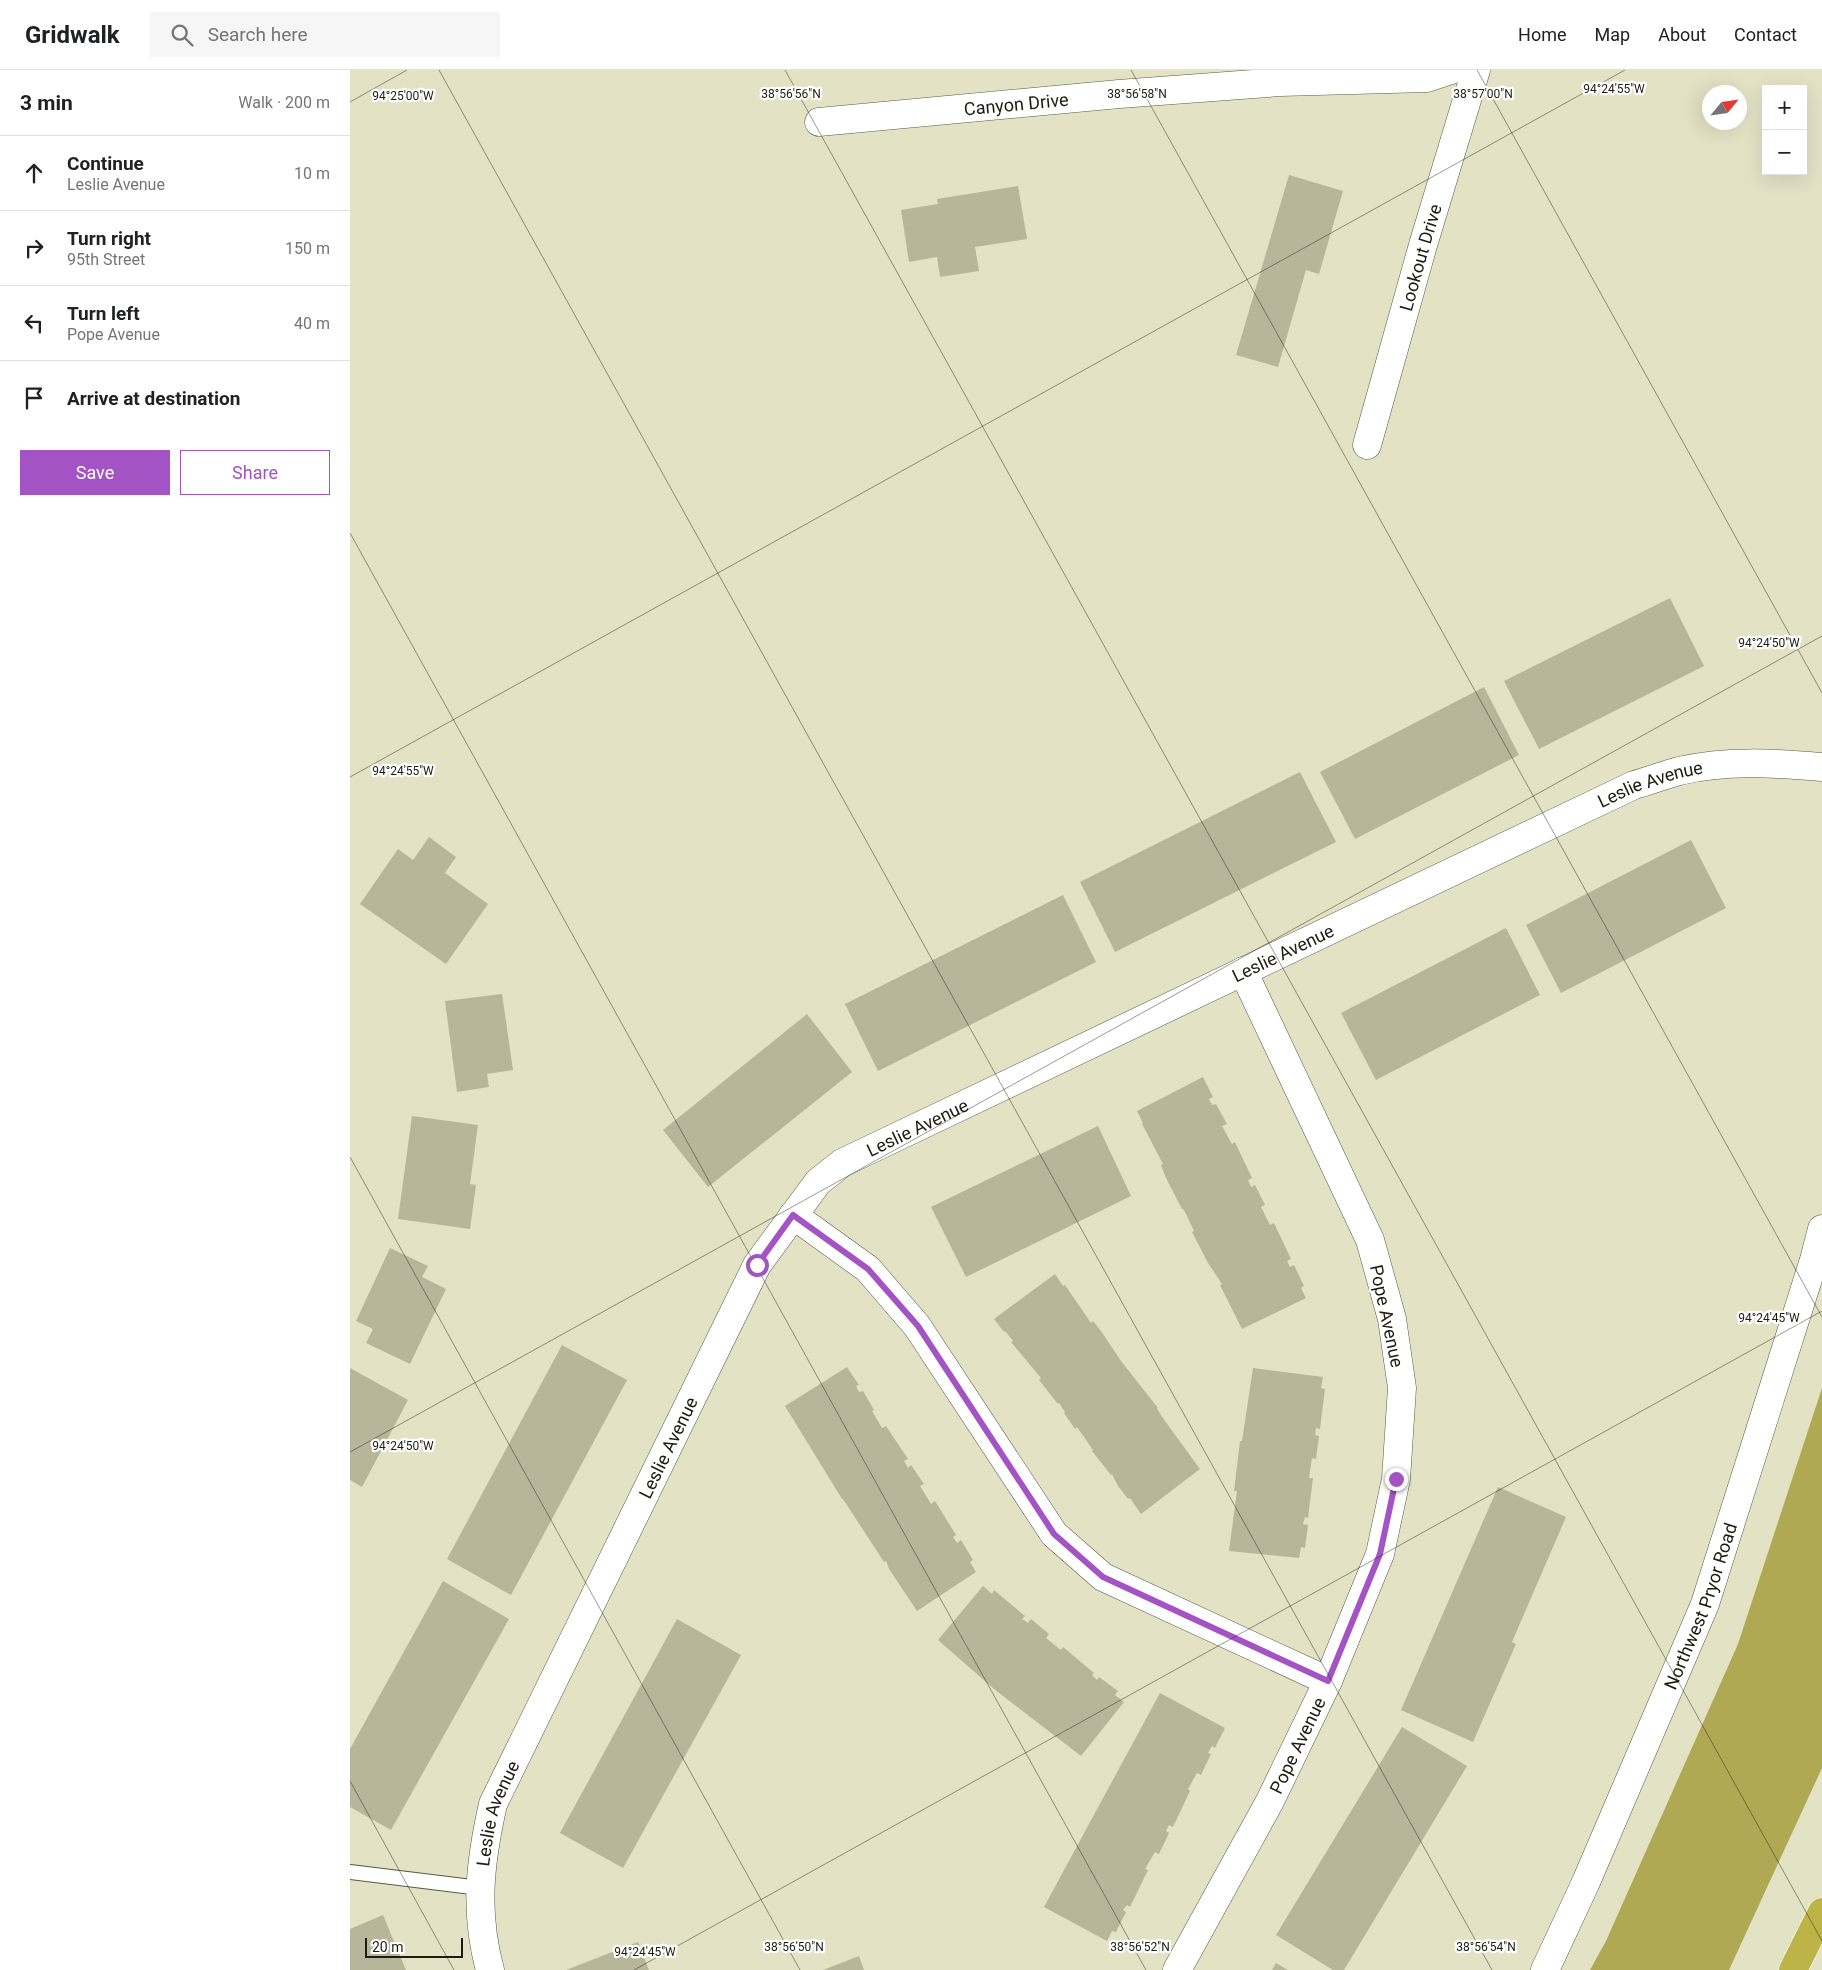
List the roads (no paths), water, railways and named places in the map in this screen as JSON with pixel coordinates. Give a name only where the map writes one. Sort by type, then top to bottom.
[{"type":"highway","points":[[1793,1970],[1822,1912]]},
{"type":"street","name":"Canyon Drive","points":[[819,122],[1120,94],[1280,82],[1428,78],[1451,70]]},
{"type":"street","name":"Lookout Drive","points":[[1367,445],[1423,245],[1476,70]]},
{"type":"street","name":"Leslie Avenue","points":[[490,1970],[483,1944],[480,1888],[484,1848],[493,1804],[757,1265],[818,1182],[842,1163],[1634,786],[1678,771],[1715,765],[1774,763],[1822,766]]},
{"type":"street","name":"Pope Avenue","points":[[1177,1970],[1270,1801],[1328,1681],[1380,1554],[1396,1479],[1402,1388],[1392,1318],[1370,1240],[1243,971]]},
{"type":"street","points":[[793,1215],[868,1269],[918,1326],[1054,1534],[1103,1577],[1328,1681]]},
{"type":"street","name":"Northwest Pryor Road","points":[[1545,1970],[1586,1882],[1705,1604],[1814,1260],[1822,1229]]},
{"type":"lane","points":[[350,1872],[480,1888]]}]
